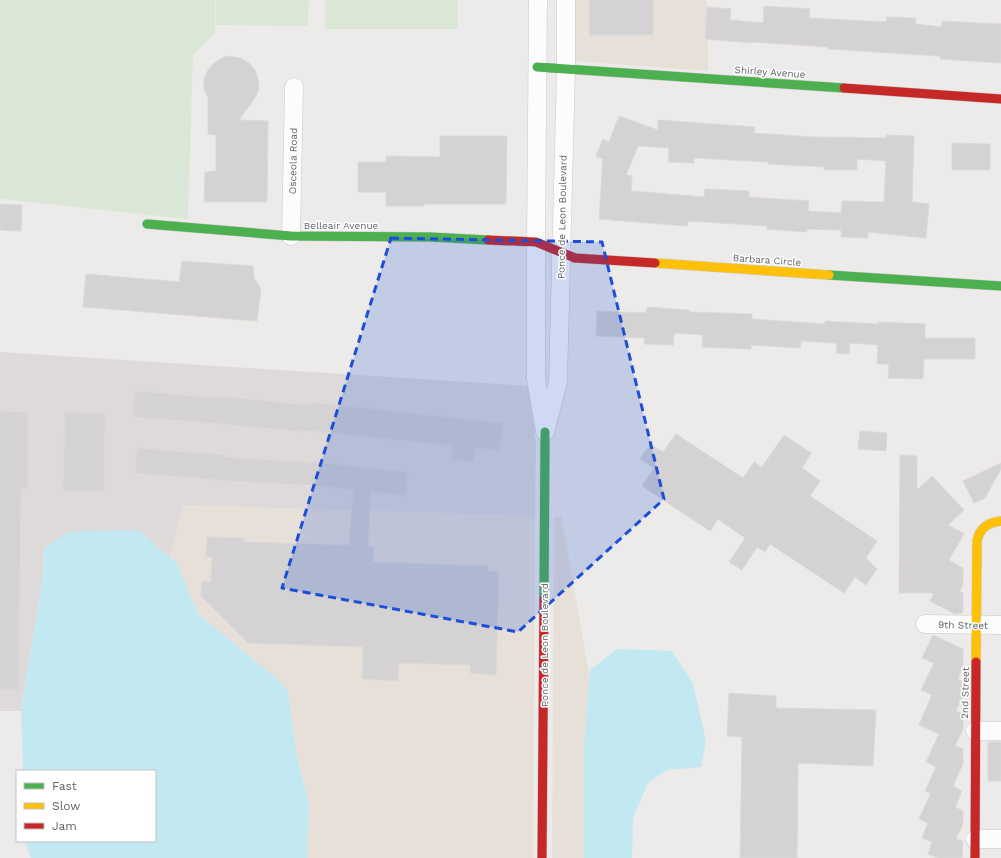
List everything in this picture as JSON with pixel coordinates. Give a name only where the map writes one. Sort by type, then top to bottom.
[{"type":"street","name":"Ponce de Leon Boulevard","points":[[538,0],[536,379],[545,432],[542,858]]},
{"type":"street","name":"Ponce de Leon Boulevard","points":[[545,432],[558,382],[566,69],[566,0]]},
{"type":"street","name":"Shirley Avenue","points":[[537,67],[1001,100]]},
{"type":"street","name":"Osceola Road","points":[[291,236],[294,87]]},
{"type":"street","name":"Belleair Avenue","points":[[147,224],[291,236],[430,237],[536,242]]},
{"type":"street","name":"Barbara Circle","points":[[536,242],[561,254],[575,258],[1001,286]]},
{"type":"street","name":"2nd Street","points":[[975,858],[976,547],[980,528],[990,523],[1001,521]]},
{"type":"street","name":"9th Street","points":[[925,624],[1001,625]]},
{"type":"street","points":[[975,731],[1001,731]]},
{"type":"street","points":[[975,839],[1001,839]]},
{"type":"highlighted area","points":[[391,238],[602,242],[664,499],[518,632],[282,588]]},
{"type":"shaded area","points":[[575,0],[707,0],[708,71],[575,61]]},
{"type":"shaded area","points":[[0,352],[528,386],[535,432],[534,439],[536,439],[535,516],[183,505],[170,558],[138,530],[44,548],[43,575],[21,711],[0,711]]},
{"type":"shaded area","points":[[183,505],[535,516],[533,858],[307,858],[309,804],[296,753],[288,691],[276,678],[198,614],[175,559],[170,558]]},
{"type":"shaded area","points":[[554,517],[561,517],[562,519],[590,680],[584,750],[584,858],[552,858]]},
{"type":"green space","points":[[0,0],[215,0],[215,33],[193,55],[188,219],[0,199]]},
{"type":"green space","points":[[216,0],[309,0],[308,26],[216,25]]},
{"type":"green space","points":[[325,0],[458,0],[458,29],[325,29]]},
{"type":"water","points":[[138,530],[170,558],[175,559],[198,614],[276,678],[288,691],[296,753],[309,804],[307,858],[31,858],[25,842],[156,842],[156,770],[23,770],[21,711],[43,575],[44,548],[71,531]]},
{"type":"water","points":[[617,649],[672,651],[693,683],[706,741],[701,767],[667,770],[648,783],[633,818],[632,858],[584,858],[584,750],[590,670]]},
{"type":"building","points":[[589,0],[653,0],[653,35],[589,35]]},
{"type":"building","points":[[764,6],[810,9],[809,18],[886,22],[887,17],[916,18],[915,24],[942,27],[942,21],[1001,24],[1001,63],[940,59],[940,56],[705,39],[707,7],[731,9],[730,20],[763,23]]},
{"type":"building","points":[[226,56],[241,58],[249,63],[255,70],[258,79],[259,89],[255,98],[239,120],[268,121],[267,202],[204,202],[205,172],[216,171],[216,135],[208,134],[208,98],[204,89],[204,79],[208,70],[214,63]]},
{"type":"building","points":[[619,116],[658,130],[658,120],[755,127],[754,133],[814,137],[886,138],[886,135],[914,136],[912,202],[929,204],[926,238],[868,232],[868,238],[841,237],[841,230],[807,229],[807,232],[767,229],[767,226],[688,221],[687,226],[599,219],[603,159],[596,156],[603,139],[609,142]],"holes":[[[638,146],[669,148],[668,162],[694,163],[694,158],[824,167],[824,170],[857,170],[857,159],[886,161],[884,200],[883,202],[842,201],[841,213],[808,211],[809,201],[749,197],[749,191],[705,189],[704,197],[631,191],[632,176],[626,175]]]},
{"type":"building","points":[[440,136],[507,136],[506,204],[424,204],[424,206],[386,206],[386,192],[358,192],[358,162],[386,162],[386,156],[440,157]]},
{"type":"building","points":[[952,143],[990,144],[990,170],[952,170]]},
{"type":"building","points":[[0,204],[22,205],[21,231],[0,230]]},
{"type":"building","points":[[182,261],[253,266],[254,278],[261,289],[257,321],[83,307],[86,274],[179,282]]},
{"type":"building","points":[[647,307],[689,310],[689,312],[752,314],[752,319],[825,324],[825,321],[878,324],[879,322],[925,324],[925,338],[975,338],[975,359],[924,359],[923,379],[888,378],[889,364],[877,364],[878,345],[850,343],[849,354],[836,353],[837,343],[801,341],[800,348],[751,345],[751,349],[702,347],[703,335],[674,333],[673,345],[644,344],[645,338],[596,336],[597,311],[646,313]]},
{"type":"building","points":[[135,391],[218,398],[218,396],[310,405],[310,402],[503,423],[500,451],[476,448],[474,462],[450,460],[452,446],[302,430],[302,432],[132,417]]},
{"type":"building","points":[[0,411],[28,412],[28,489],[21,489],[19,690],[0,690]]},
{"type":"building","points":[[65,412],[105,413],[104,491],[63,491]]},
{"type":"building","points":[[860,431],[887,433],[886,451],[858,449]]},
{"type":"building","points":[[676,434],[743,478],[754,462],[762,467],[784,435],[811,453],[802,468],[820,481],[810,496],[877,541],[866,558],[877,569],[866,585],[855,577],[844,593],[770,544],[765,552],[757,547],[742,570],[729,562],[745,538],[718,519],[710,531],[642,486],[654,468],[640,459],[650,444],[663,452]]},
{"type":"building","points":[[137,448],[224,455],[224,457],[324,463],[408,472],[406,496],[371,492],[368,546],[374,547],[373,562],[488,566],[488,571],[499,572],[496,675],[470,673],[470,665],[399,663],[398,681],[362,679],[363,647],[248,643],[201,596],[202,581],[211,582],[212,557],[206,557],[207,537],[244,538],[244,542],[349,545],[353,490],[320,486],[229,481],[135,473]]},
{"type":"building","points":[[900,455],[917,456],[917,490],[932,476],[964,510],[948,525],[964,534],[949,560],[963,568],[963,584],[960,591],[963,593],[962,613],[955,614],[930,601],[934,593],[899,593]]},
{"type":"building","points":[[1001,463],[1001,469],[985,498],[974,503],[963,481]]},
{"type":"building","points":[[933,635],[963,649],[963,667],[958,679],[963,682],[963,696],[956,711],[963,714],[963,729],[955,746],[963,749],[963,764],[953,786],[962,791],[955,807],[963,811],[963,824],[956,839],[963,841],[962,858],[938,858],[928,854],[932,842],[922,838],[928,823],[919,819],[931,793],[925,791],[936,767],[926,762],[939,734],[919,725],[932,695],[921,690],[934,663],[922,658]]},
{"type":"building","points":[[729,693],[776,696],[776,708],[876,710],[873,766],[798,763],[797,858],[740,858],[742,737],[727,736]]},
{"type":"building","points":[[988,742],[1001,742],[1001,781],[988,781]]},
{"type":"traffic: fast","points":[[537,67],[844,88]]},
{"type":"traffic: fast","points":[[147,224],[291,236],[430,237],[488,240]]},
{"type":"traffic: fast","points":[[829,275],[1001,286]]},
{"type":"traffic: fast","points":[[544,599],[545,432]]},
{"type":"traffic: slow","points":[[655,263],[829,275]]},
{"type":"traffic: slow","points":[[976,662],[977,541],[980,532],[985,526],[1001,521]]},
{"type":"traffic: jam","points":[[844,88],[1001,99]]},
{"type":"traffic: jam","points":[[488,240],[536,242],[575,258],[655,263]]},
{"type":"traffic: jam","points":[[542,858],[544,599]]},
{"type":"traffic: jam","points":[[975,858],[976,662]]}]
